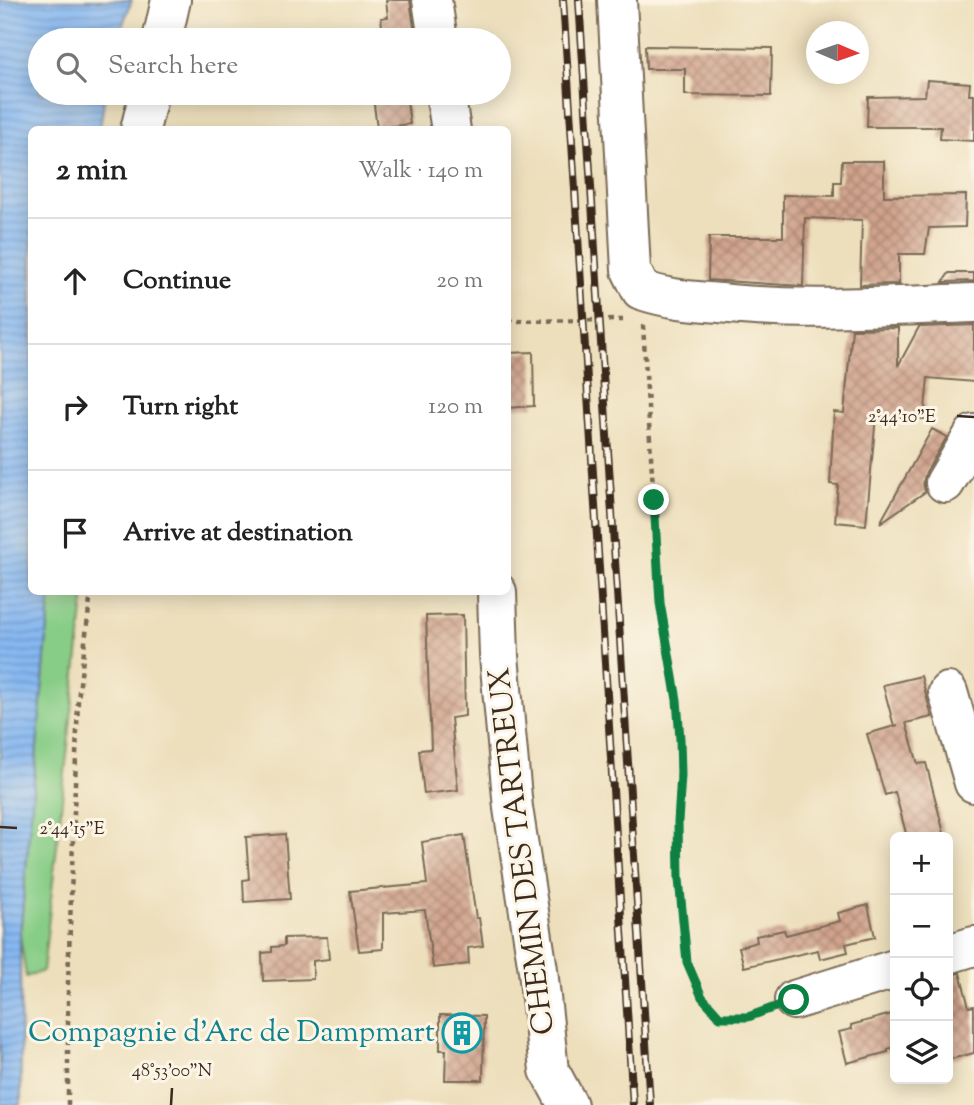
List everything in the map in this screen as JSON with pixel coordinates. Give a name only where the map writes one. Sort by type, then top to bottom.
[{"type":"street","points":[[165,28],[171,0]]},
{"type":"street","points":[[432,0],[436,28]]},
{"type":"street","points":[[617,0],[631,270],[652,309],[974,303]]},
{"type":"street","points":[[141,126],[146,105]]},
{"type":"street","points":[[447,105],[450,126]]},
{"type":"street","points":[[945,483],[974,434]]},
{"type":"street","name":"CHEMIN DES TARTREUX","points":[[497,595],[499,656],[513,808],[538,970],[550,1070],[568,1105]]},
{"type":"street","points":[[948,692],[974,783]]},
{"type":"street","points":[[953,952],[974,946]]},
{"type":"street","points":[[794,1000],[890,971]]},
{"type":"path","points":[[652,309],[660,603],[677,700],[680,739],[679,867],[687,962],[702,997],[720,1017],[748,1017],[794,1000]]},
{"type":"path","points":[[511,321],[617,320]]},
{"type":"path","points":[[68,1105],[68,982],[78,699],[91,595]]},
{"type":"green space","points":[[51,595],[85,595],[43,971],[26,977],[20,936]]},
{"type":"water","points":[[0,0],[132,0],[122,28],[28,28],[28,105],[103,105],[100,126],[28,126],[28,595],[51,595],[20,936],[21,1105],[0,1105]]},
{"type":"building","points":[[386,0],[410,0],[414,28],[380,28],[381,18],[388,17]]},
{"type":"building","points":[[645,46],[772,48],[771,96],[685,95],[685,69],[646,69]]},
{"type":"building","points":[[927,80],[970,83],[969,95],[974,95],[974,141],[940,139],[941,127],[867,127],[868,97],[925,96]]},
{"type":"building","points":[[374,105],[408,105],[410,124],[377,126]]},
{"type":"building","points":[[842,161],[884,161],[884,196],[966,195],[965,227],[929,228],[925,254],[899,254],[899,284],[860,285],[862,220],[805,218],[803,286],[708,280],[709,237],[783,237],[783,195],[834,196],[834,182],[841,182]]},
{"type":"building","points":[[949,273],[974,273],[974,281],[943,282]]},
{"type":"building","points":[[974,325],[974,382],[928,378],[924,419],[876,416],[866,525],[835,522],[838,485],[830,484],[834,412],[844,413],[852,329],[898,328],[898,366],[919,327]]},
{"type":"building","points":[[533,352],[534,406],[511,408],[511,353]]},
{"type":"building","points":[[932,429],[947,437],[926,472],[923,482],[925,492],[880,523]]},
{"type":"building","points":[[463,615],[465,716],[451,718],[458,790],[424,794],[419,750],[431,749],[426,616]]},
{"type":"building","points":[[921,676],[932,717],[906,723],[918,764],[926,763],[944,832],[906,832],[895,792],[885,795],[867,734],[898,725],[894,726],[883,685]]},
{"type":"building","points":[[285,834],[290,899],[244,902],[243,880],[249,879],[246,837]]},
{"type":"building","points":[[464,835],[476,918],[479,918],[483,946],[468,948],[469,964],[433,968],[425,910],[383,913],[383,949],[359,951],[350,891],[427,884],[422,842]]},
{"type":"building","points":[[868,905],[875,937],[846,944],[848,952],[820,959],[818,950],[744,967],[739,947],[757,942],[756,936],[784,930],[786,935],[840,921],[838,913]]},
{"type":"building","points":[[327,937],[329,959],[313,961],[313,979],[263,981],[262,953],[272,952],[272,947],[284,946],[284,938]]},
{"type":"building","points":[[960,973],[969,1007],[974,1006],[974,1053],[953,1058],[953,1021],[953,974]]},
{"type":"building","points":[[890,1014],[888,1052],[847,1063],[839,1032],[852,1029],[851,1025]]},
{"type":"building","points":[[440,1015],[484,1016],[483,1080],[445,1080],[446,1050],[440,1050]]},
{"type":"railway","points":[[563,0],[633,1105]]},
{"type":"railway","points":[[579,0],[650,1105]]},
{"type":"place","name":"Compagnie d'Arc de Dampmart","points":[[462,1033]]},
{"type":"route","points":[[654,500],[660,603],[677,700],[680,739],[679,879],[687,962],[702,997],[720,1017],[748,1017],[794,1000]]}]
